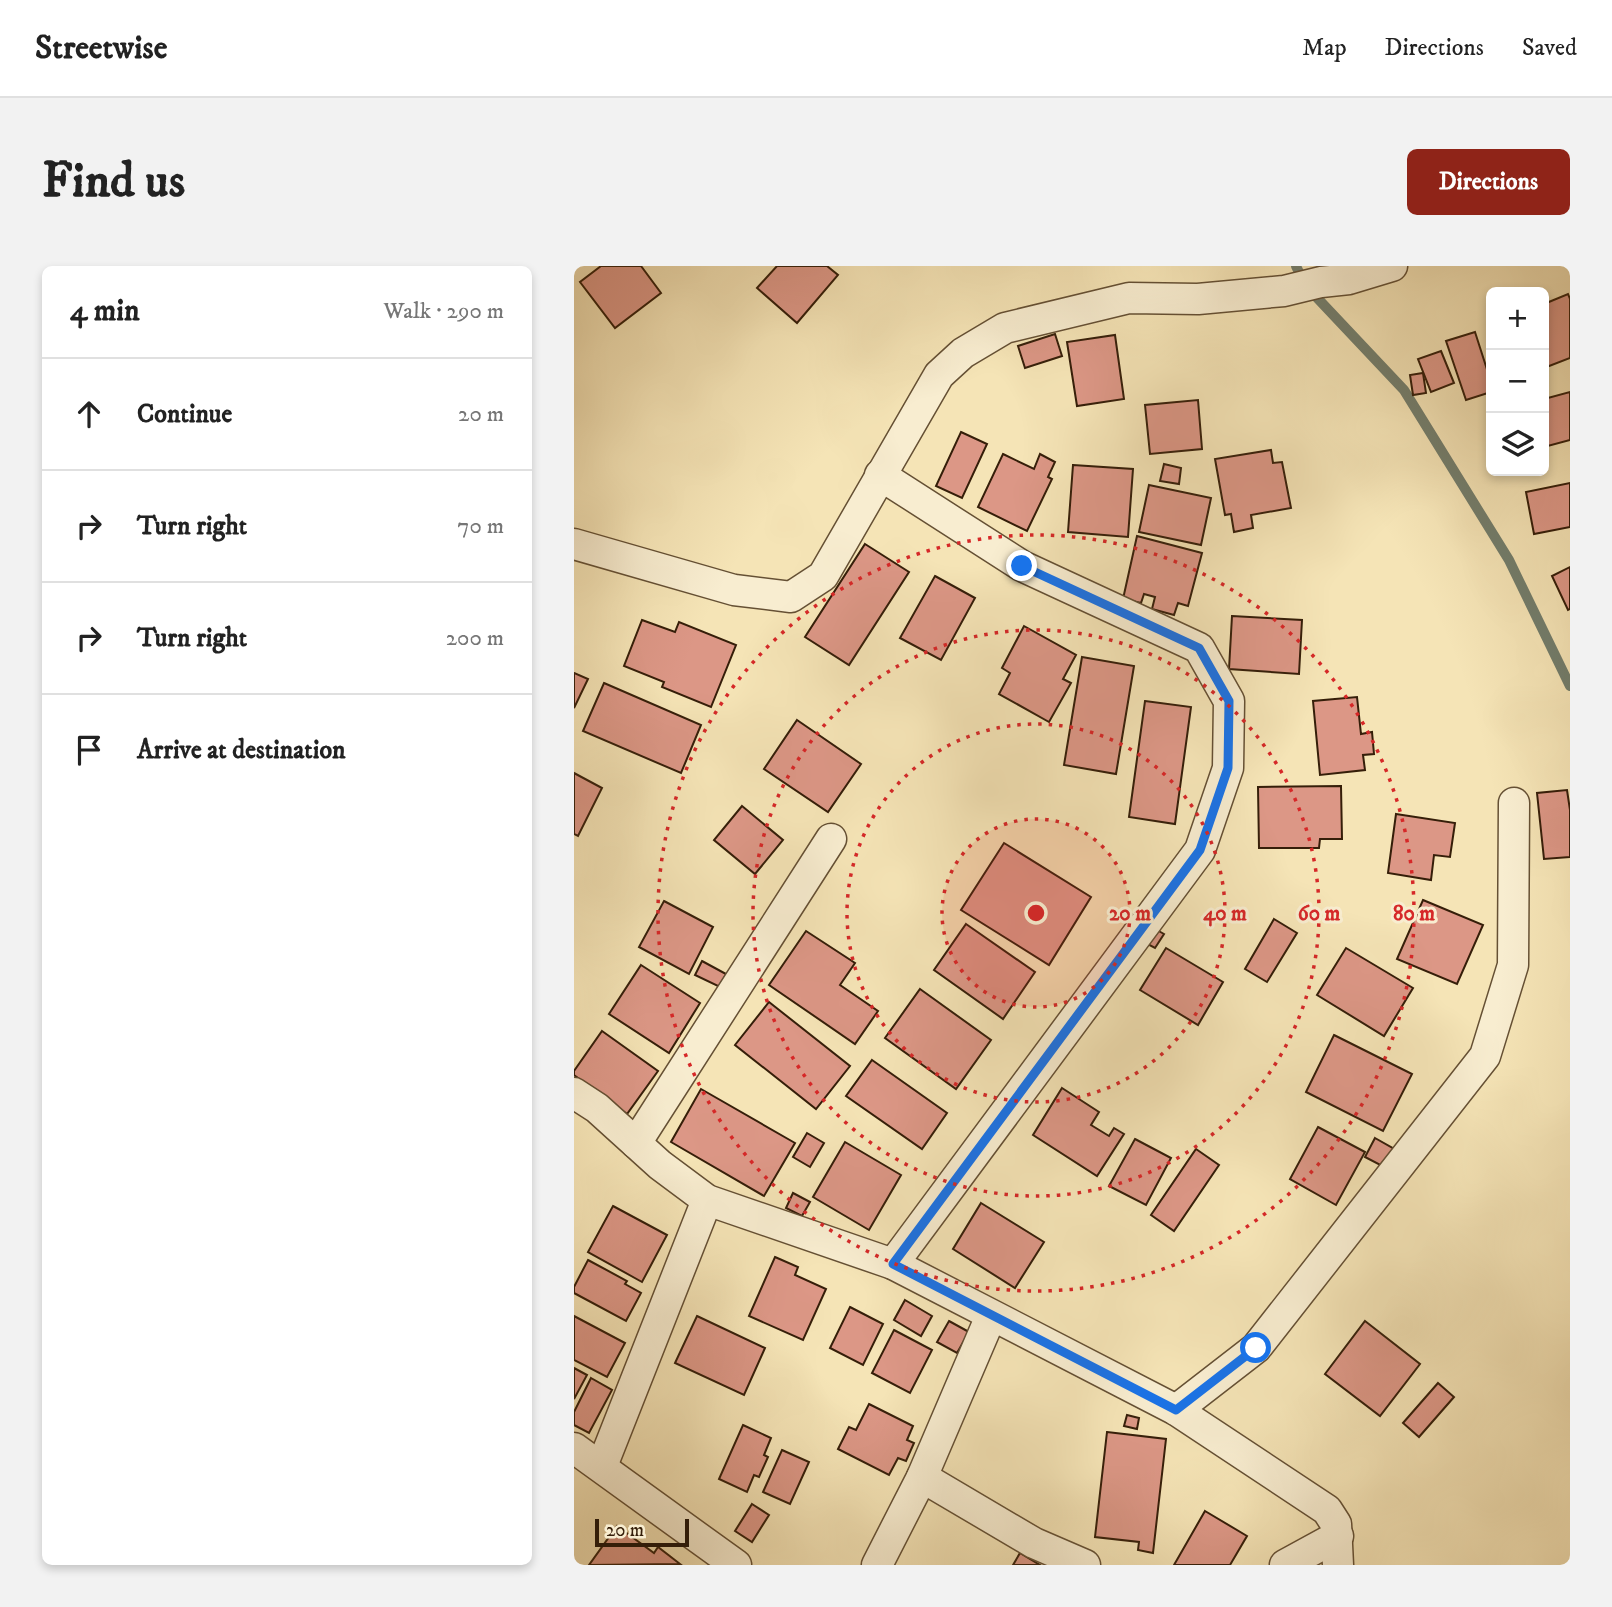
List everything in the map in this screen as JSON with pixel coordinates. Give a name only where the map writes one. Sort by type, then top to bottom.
[{"type":"street","points":[[574,544],[734,590],[791,597],[823,576],[939,375],[963,353],[1005,328],[1129,298],[1198,299],[1284,291],[1350,273],[1392,266]]},
{"type":"street","points":[[880,475],[1022,566],[1199,648],[1229,701],[1228,768],[1200,850],[893,1264]]},
{"type":"street","points":[[1176,1410],[1256,1348],[1485,1056],[1513,965],[1514,803]]},
{"type":"street","points":[[636,1143],[831,839]]},
{"type":"street","points":[[574,1093],[597,1108],[660,1165],[707,1200],[893,1264],[1176,1410],[1327,1510],[1336,1524],[1338,1565]]},
{"type":"street","points":[[602,1466],[707,1200]]},
{"type":"street","points":[[877,1565],[922,1478],[991,1316]]},
{"type":"street","points":[[574,1448],[736,1565]]},
{"type":"street","points":[[922,1478],[1034,1543],[1086,1565]]},
{"type":"street","points":[[1284,1565],[1338,1536]]},
{"type":"building","points":[[601,266],[641,266],[661,293],[615,328],[580,282]]},
{"type":"building","points":[[777,266],[827,266],[838,275],[797,323],[757,288]]},
{"type":"building","points":[[1568,294],[1570,299],[1570,358],[1549,366],[1549,350],[1549,302]]},
{"type":"building","points":[[1475,332],[1486,366],[1486,394],[1466,400],[1446,341]]},
{"type":"building","points":[[1055,334],[1062,356],[1025,368],[1018,346]]},
{"type":"building","points":[[1115,335],[1124,399],[1077,406],[1067,342]]},
{"type":"building","points":[[1441,351],[1454,383],[1431,392],[1418,359]]},
{"type":"building","points":[[1423,373],[1426,393],[1413,395],[1410,375]]},
{"type":"building","points":[[1570,392],[1570,440],[1549,446],[1549,413],[1549,398]]},
{"type":"building","points":[[1198,400],[1202,449],[1150,454],[1145,405]]},
{"type":"building","points":[[961,432],[987,444],[962,498],[936,486]]},
{"type":"building","points":[[1271,450],[1273,463],[1282,462],[1291,508],[1251,515],[1253,528],[1234,532],[1231,514],[1225,515],[1215,459]]},
{"type":"building","points":[[1003,454],[1034,469],[1040,454],[1055,462],[1048,477],[1052,479],[1027,531],[978,507]]},
{"type":"building","points":[[1164,464],[1181,468],[1179,484],[1160,481]]},
{"type":"building","points":[[1073,465],[1133,469],[1128,537],[1068,532]]},
{"type":"building","points":[[1570,483],[1570,527],[1534,534],[1526,492]]},
{"type":"building","points":[[1149,485],[1211,498],[1201,545],[1139,532]]},
{"type":"building","points":[[1137,536],[1202,553],[1188,606],[1178,603],[1174,615],[1152,609],[1155,597],[1144,594],[1141,603],[1123,599]]},
{"type":"building","points":[[865,544],[909,572],[849,665],[805,637]]},
{"type":"building","points":[[1570,567],[1570,609],[1568,610],[1552,576]]},
{"type":"building","points":[[935,576],[975,598],[941,660],[900,638]]},
{"type":"building","points":[[1232,616],[1302,620],[1299,674],[1229,669]]},
{"type":"building","points":[[642,620],[675,632],[679,622],[736,645],[711,707],[662,687],[664,682],[624,666]]},
{"type":"building","points":[[1024,626],[1076,655],[1063,679],[1071,683],[1049,722],[999,694],[1010,673],[1002,668]]},
{"type":"building","points":[[1082,657],[1134,666],[1116,774],[1064,765]]},
{"type":"building","points":[[574,673],[588,679],[574,708]]},
{"type":"building","points":[[604,683],[701,725],[681,773],[583,731]]},
{"type":"building","points":[[1357,697],[1361,734],[1372,732],[1374,754],[1363,755],[1365,770],[1320,775],[1313,701]]},
{"type":"building","points":[[1145,701],[1191,707],[1175,824],[1129,817]]},
{"type":"building","points":[[797,720],[861,764],[828,812],[764,769]]},
{"type":"building","points":[[574,773],[602,788],[578,836],[574,834]]},
{"type":"building","points":[[1341,786],[1342,839],[1320,839],[1319,848],[1259,848],[1258,787]]},
{"type":"building","points":[[1567,790],[1570,810],[1570,857],[1544,859],[1537,793]]},
{"type":"building","points":[[742,806],[783,840],[755,874],[714,840]]},
{"type":"building","points":[[1396,814],[1455,823],[1450,857],[1434,855],[1431,880],[1388,873]]},
{"type":"building","points":[[1004,843],[1091,897],[1049,965],[961,910]]},
{"type":"building","points":[[1423,900],[1483,925],[1457,984],[1397,959]]},
{"type":"building","points":[[664,901],[713,927],[689,974],[639,947]]},
{"type":"building","points":[[1274,919],[1297,933],[1267,982],[1245,969]]},
{"type":"building","points":[[966,924],[1035,972],[1003,1019],[934,970]]},
{"type":"building","points":[[1148,925],[1164,934],[1155,948],[1140,940]]},
{"type":"building","points":[[806,931],[855,963],[840,985],[878,1011],[855,1044],[769,985]]},
{"type":"building","points":[[1166,948],[1223,982],[1198,1025],[1140,990]]},
{"type":"building","points":[[1346,948],[1413,988],[1384,1036],[1317,995]]},
{"type":"building","points":[[702,961],[726,974],[720,987],[695,975]]},
{"type":"building","points":[[641,965],[700,1003],[669,1053],[609,1014]]},
{"type":"building","points":[[920,989],[991,1040],[956,1089],[885,1038]]},
{"type":"building","points":[[769,1002],[850,1066],[816,1109],[735,1045]]},
{"type":"building","points":[[602,1031],[658,1071],[627,1114],[574,1075],[574,1071]]},
{"type":"building","points":[[1334,1035],[1412,1074],[1383,1131],[1306,1092]]},
{"type":"building","points":[[872,1060],[947,1113],[922,1149],[846,1096]]},
{"type":"building","points":[[1062,1088],[1099,1112],[1091,1125],[1109,1136],[1114,1128],[1124,1134],[1097,1176],[1033,1135]]},
{"type":"building","points":[[701,1089],[795,1143],[764,1196],[671,1142]]},
{"type":"building","points":[[1318,1127],[1365,1152],[1336,1205],[1290,1179]]},
{"type":"building","points":[[807,1133],[824,1143],[810,1167],[793,1157]]},
{"type":"building","points":[[1375,1138],[1396,1150],[1386,1168],[1365,1157]]},
{"type":"building","points":[[1135,1139],[1171,1158],[1146,1205],[1109,1186]]},
{"type":"building","points":[[845,1142],[901,1175],[869,1230],[813,1197]]},
{"type":"building","points":[[1196,1149],[1219,1165],[1174,1231],[1151,1215]]},
{"type":"building","points":[[793,1193],[810,1202],[802,1216],[786,1208]]},
{"type":"building","points":[[981,1203],[1044,1242],[1015,1288],[953,1249]]},
{"type":"building","points":[[613,1206],[667,1235],[642,1282],[588,1252]]},
{"type":"building","points":[[775,1257],[798,1267],[795,1275],[826,1289],[803,1340],[749,1316]]},
{"type":"building","points":[[588,1260],[627,1281],[625,1284],[641,1293],[626,1321],[574,1293],[574,1287]]},
{"type":"building","points":[[905,1300],[932,1316],[921,1336],[894,1320]]},
{"type":"building","points":[[850,1307],[883,1324],[863,1365],[830,1348]]},
{"type":"building","points":[[574,1316],[625,1343],[607,1377],[574,1360]]},
{"type":"building","points":[[697,1316],[765,1348],[744,1395],[675,1363]]},
{"type":"building","points":[[949,1321],[969,1332],[957,1353],[937,1342]]},
{"type":"building","points":[[1365,1321],[1420,1364],[1380,1416],[1325,1374]]},
{"type":"building","points":[[894,1330],[932,1350],[910,1393],[872,1373]]},
{"type":"building","points":[[574,1368],[587,1375],[574,1399]]},
{"type":"building","points":[[591,1378],[612,1390],[589,1433],[574,1425],[574,1412]]},
{"type":"building","points":[[1438,1383],[1454,1397],[1419,1437],[1403,1423]]},
{"type":"building","points":[[869,1404],[913,1426],[907,1440],[914,1443],[906,1461],[898,1458],[889,1475],[838,1449],[849,1427],[856,1430]]},
{"type":"building","points":[[1127,1415],[1139,1418],[1137,1429],[1124,1426]]},
{"type":"building","points":[[743,1425],[771,1438],[764,1455],[768,1457],[759,1477],[754,1475],[747,1492],[719,1479]]},
{"type":"building","points":[[1107,1432],[1166,1439],[1153,1553],[1138,1550],[1139,1542],[1095,1537]]},
{"type":"building","points":[[782,1450],[809,1462],[790,1504],[763,1492]]},
{"type":"building","points":[[752,1504],[769,1515],[752,1542],[735,1531]]},
{"type":"building","points":[[1205,1511],[1247,1536],[1230,1565],[1174,1565]]},
{"type":"building","points":[[617,1526],[654,1553],[658,1547],[680,1564],[589,1565]]},
{"type":"building","points":[[1020,1553],[1040,1565],[1013,1565]]},
{"type":"waterway","points":[[1296,266],[1305,285],[1404,390],[1509,560],[1570,686]]},
{"type":"route","points":[[1022,566],[1199,648],[1229,701],[1228,768],[1200,850],[893,1264],[1176,1410],[1256,1348]]}]
